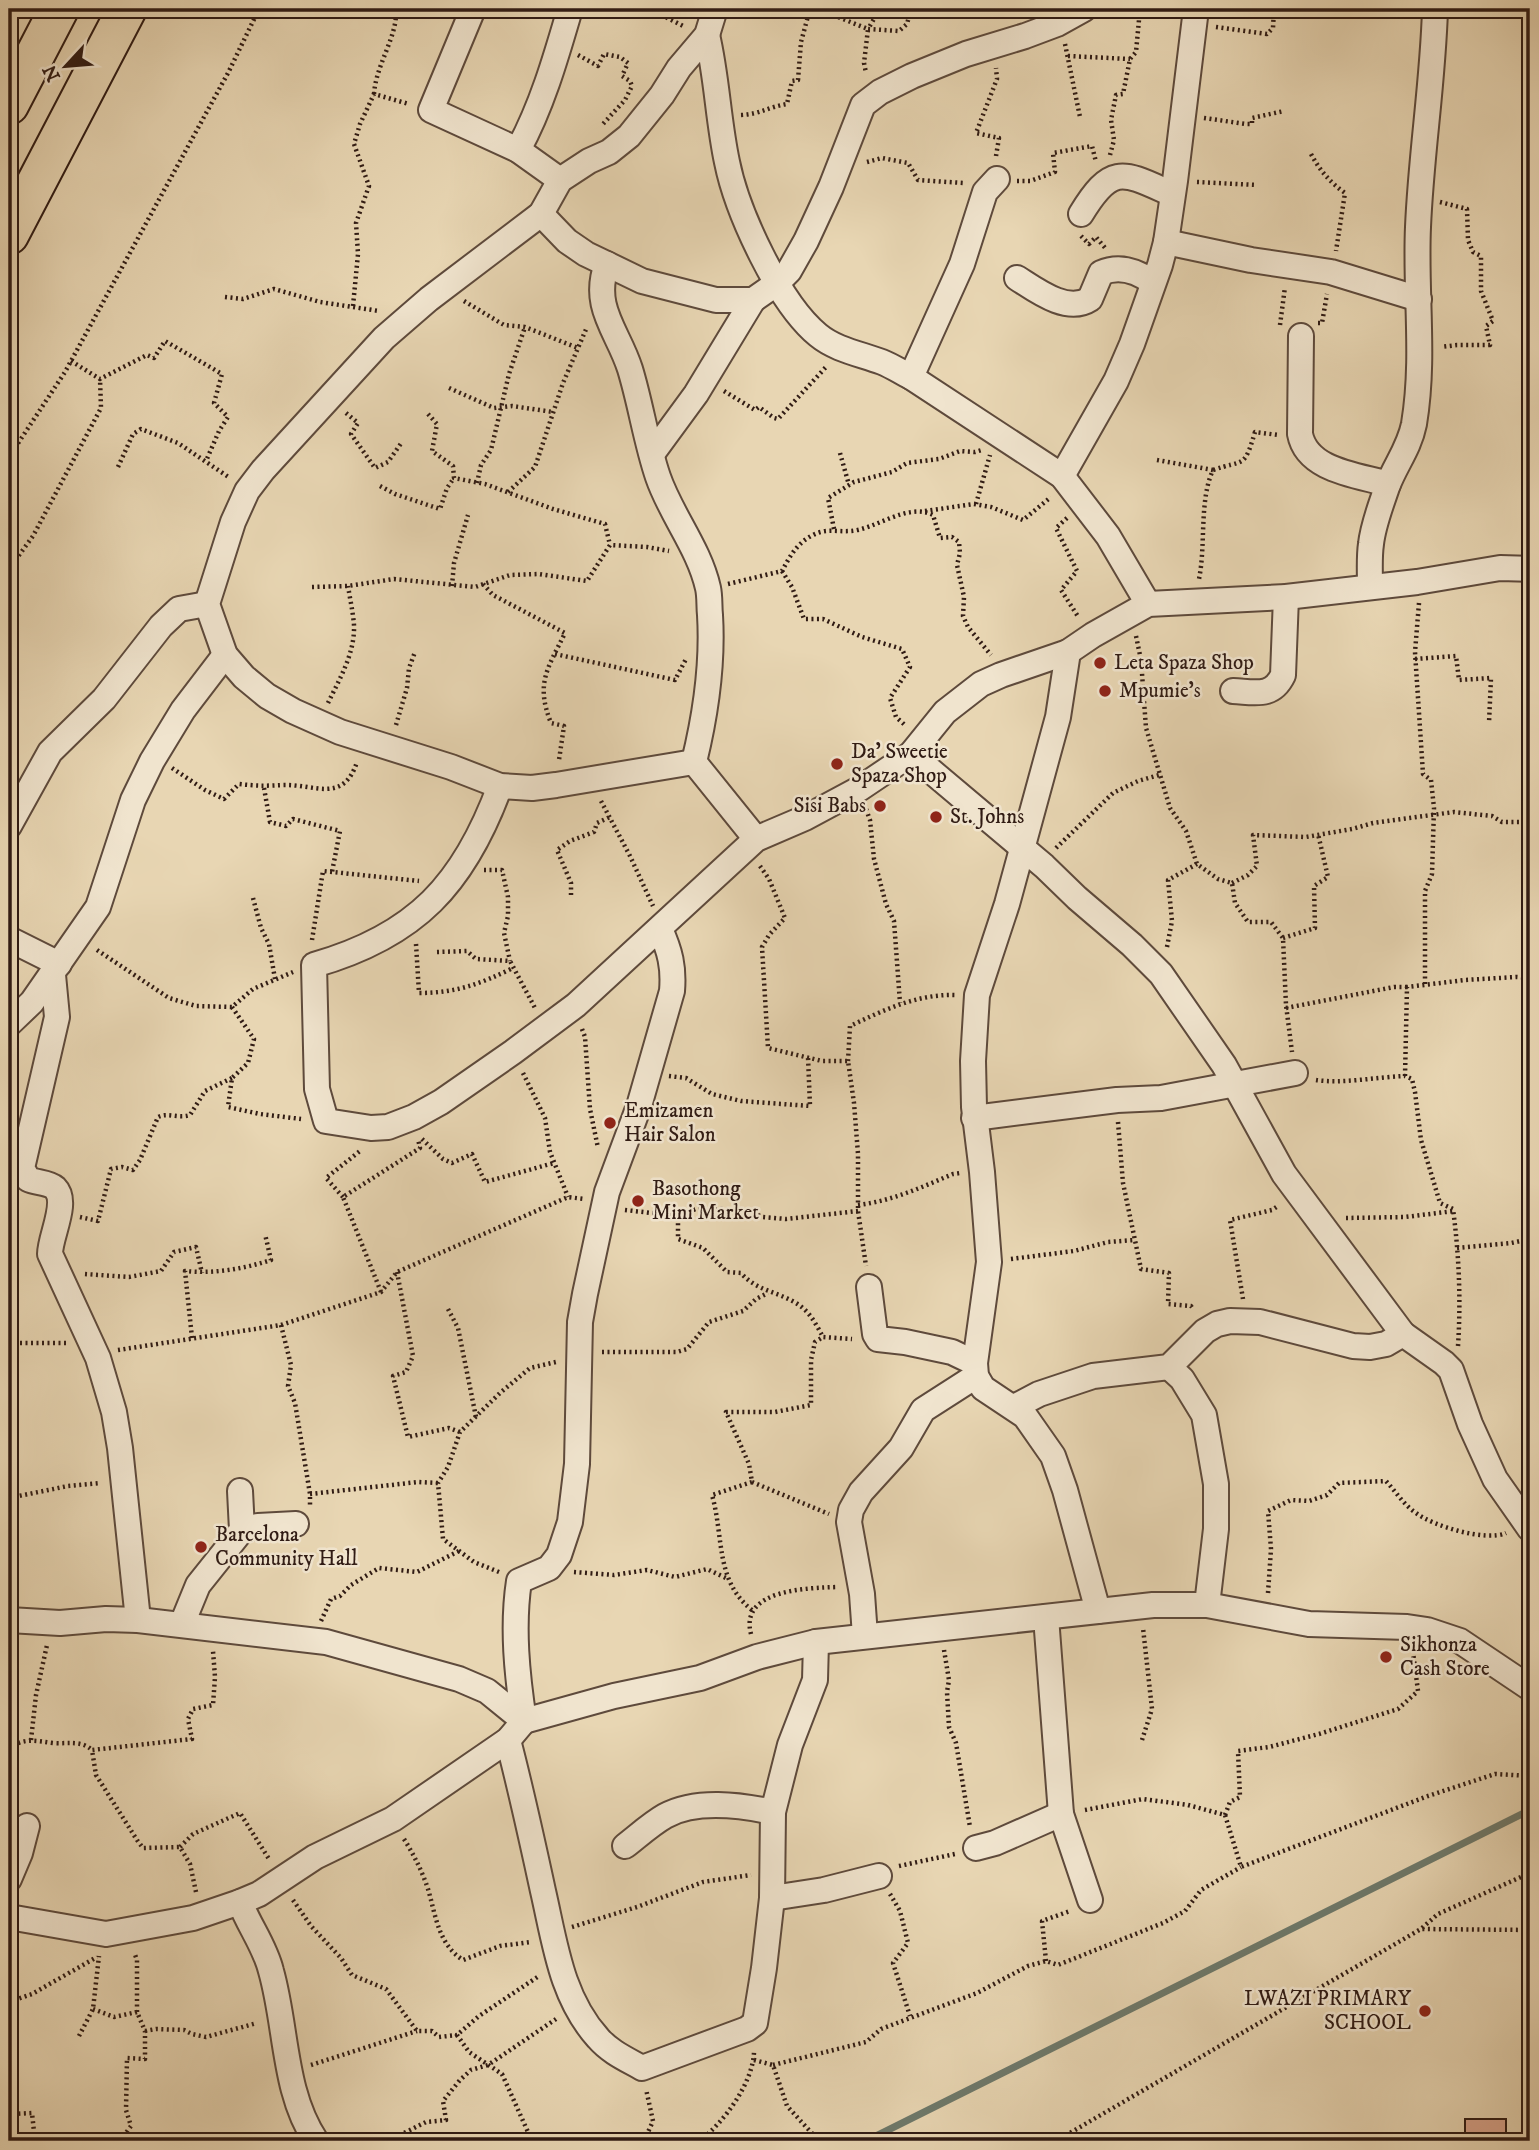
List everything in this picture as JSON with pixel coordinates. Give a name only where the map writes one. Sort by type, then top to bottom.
[{"type":"highway","points":[[9,105],[59,9]]},
{"type":"highway","points":[[9,235],[127,9]]},
{"type":"street","points":[[473,9],[431,110],[518,150],[560,180]]},
{"type":"street","points":[[518,150],[530,128],[570,9]]},
{"type":"street","points":[[694,762],[532,788],[500,786],[422,757],[363,741],[293,711],[267,696],[244,677],[225,655],[207,604],[222,551],[247,491],[286,444],[384,338],[541,214],[560,180],[589,161],[609,152],[629,136],[707,35],[715,9]]},
{"type":"street","points":[[652,454],[707,377],[753,300],[776,285],[789,271],[806,241],[839,168],[863,105],[870,98],[912,76],[966,54],[1057,24],[1084,9]]},
{"type":"street","points":[[1370,586],[1371,544],[1388,484],[1406,453],[1413,426],[1420,352],[1417,258],[1419,196],[1432,78],[1435,9]]},
{"type":"street","points":[[1064,479],[1116,381],[1132,344],[1166,242],[1195,16]]},
{"type":"street","points":[[707,35],[727,164],[734,187],[776,285],[820,337],[840,348],[885,363],[911,377],[1064,479],[1108,536],[1139,609]]},
{"type":"street","points":[[1081,214],[1109,174],[1174,187]]},
{"type":"street","points":[[911,377],[962,264],[991,185]]},
{"type":"street","points":[[541,214],[567,241],[642,281],[716,300],[753,300]]},
{"type":"street","points":[[1166,242],[1212,253],[1331,272],[1419,299]]},
{"type":"street","points":[[607,264],[602,286],[603,307],[631,370],[641,419],[658,478],[697,557],[708,589],[712,643],[707,700],[694,762],[751,843]]},
{"type":"street","points":[[1017,278],[1041,294],[1077,304],[1090,299],[1101,273],[1108,270],[1130,271],[1152,282]]},
{"type":"street","points":[[1303,332],[1300,434],[1307,453],[1330,467],[1388,484]]},
{"type":"street","points":[[500,786],[486,822],[438,897],[398,930],[349,955],[314,965],[317,1088],[326,1121],[371,1128],[388,1127],[414,1117],[513,1052],[576,1005],[751,843],[859,789],[916,746],[945,712],[981,684],[1068,652],[1139,609],[1195,601],[1286,597],[1418,582],[1500,568],[1530,569]]},
{"type":"street","points":[[1233,691],[1269,691],[1279,683],[1283,675],[1286,597]]},
{"type":"street","points":[[9,826],[50,752],[104,699],[161,626],[179,609],[207,604]]},
{"type":"street","points":[[864,1636],[862,1594],[849,1522],[851,1510],[861,1492],[901,1448],[923,1410],[975,1370],[989,1262],[982,1172],[974,1118],[973,1061],[977,996],[1007,904],[1058,717],[1068,652]]},
{"type":"street","points":[[9,1024],[32,1002],[82,934],[98,907],[134,800],[152,761],[183,710],[225,655]]},
{"type":"street","points":[[916,746],[1077,898],[1132,944],[1161,974],[1236,1084],[1284,1174],[1403,1334],[1451,1370],[1469,1424],[1495,1479],[1525,1523]]},
{"type":"street","points":[[524,1721],[517,1666],[516,1598],[519,1581],[549,1568],[559,1555],[570,1522],[577,1464],[580,1322],[606,1201],[649,1073],[672,991],[674,972],[671,953],[660,929]]},
{"type":"street","points":[[9,939],[56,970]]},
{"type":"street","points":[[56,970],[57,1017],[22,1168],[31,1181],[55,1189],[60,1203],[50,1254],[94,1349],[114,1412],[138,1620]]},
{"type":"street","points":[[974,1118],[1117,1100],[1161,1098],[1295,1073]]},
{"type":"street","points":[[870,1287],[875,1334],[878,1339],[951,1352],[975,1370],[988,1392],[1025,1416],[1053,1456],[1098,1611]]},
{"type":"street","points":[[1014,1407],[1040,1394],[1093,1376],[1169,1367],[1205,1331],[1230,1321],[1260,1322],[1353,1346],[1386,1344],[1403,1334]]},
{"type":"street","points":[[1169,1367],[1182,1379],[1204,1415],[1216,1484],[1216,1529],[1207,1605]]},
{"type":"street","points":[[240,1490],[242,1530]]},
{"type":"street","points":[[182,1624],[198,1585],[242,1530],[258,1526],[296,1524]]},
{"type":"street","points":[[9,1917],[111,1940],[240,1902],[259,1894],[315,1857],[393,1819],[508,1740],[524,1721],[614,1696],[700,1678],[757,1657],[816,1642],[1141,1606],[1207,1605],[1310,1624],[1407,1627],[1438,1633],[1460,1641],[1530,1688]]},
{"type":"street","points":[[1046,1617],[1061,1814],[1090,1899]]},
{"type":"street","points":[[9,1620],[60,1623],[106,1619],[138,1620],[313,1640],[459,1679],[487,1690],[524,1721]]},
{"type":"street","points":[[508,1740],[524,1801],[558,1965],[576,2008],[587,2024],[608,2049],[642,2068],[747,2029],[755,2023],[772,1898],[773,1812],[790,1745],[815,1680],[816,1642]]},
{"type":"street","points":[[625,1846],[664,1816],[692,1807],[726,1805],[773,1812]]},
{"type":"street","points":[[976,1848],[995,1843],[1061,1814]]},
{"type":"street","points":[[9,1880],[27,1826]]},
{"type":"street","points":[[772,1898],[824,1890],[879,1876]]},
{"type":"street","points":[[240,1902],[252,1932],[267,1957],[299,2109],[316,2141]]},
{"type":"path","points":[[9,457],[71,361],[229,73],[259,9]]},
{"type":"path","points":[[353,306],[358,254],[356,223],[369,187],[354,144],[374,94],[375,77],[397,21],[396,9]]},
{"type":"path","points":[[656,9],[654,11],[663,18],[707,35]]},
{"type":"path","points":[[719,115],[758,114],[772,106],[787,104],[792,81],[798,80],[801,42],[810,9]]},
{"type":"path","points":[[818,9],[868,29],[899,31],[907,24],[911,9]]},
{"type":"path","points":[[870,98],[864,63],[868,29],[876,9]]},
{"type":"path","points":[[1109,174],[1114,140],[1111,120],[1116,95],[1123,94],[1130,59],[1136,52],[1140,9]]},
{"type":"path","points":[[1195,16],[1267,34],[1273,29],[1274,9]]},
{"type":"path","points":[[1057,24],[1068,56],[1080,117]]},
{"type":"path","points":[[561,42],[598,66],[604,54],[609,53],[628,62],[622,76],[630,81],[632,86],[625,100],[596,133],[589,161]]},
{"type":"path","points":[[991,185],[999,138],[976,133],[997,79],[995,46]]},
{"type":"path","points":[[1068,56],[1130,59]]},
{"type":"path","points":[[374,94],[431,110]]},
{"type":"path","points":[[1183,115],[1252,124],[1252,118],[1284,111]]},
{"type":"path","points":[[839,168],[881,158],[908,163],[918,180],[991,185],[1030,180],[1055,172],[1053,153],[1092,146],[1095,160],[1109,174]]},
{"type":"path","points":[[1287,265],[1279,325],[1303,332],[1311,323],[1322,323],[1345,192],[1332,184],[1318,168],[1311,154]]},
{"type":"path","points":[[1174,187],[1257,186]]},
{"type":"path","points":[[1419,196],[1467,209],[1468,240],[1473,252],[1481,256],[1481,291],[1493,321],[1486,326],[1490,345],[1457,345],[1420,352]]},
{"type":"path","points":[[1081,214],[1085,224],[1079,234],[1089,244],[1096,237],[1107,250],[1108,270]]},
{"type":"path","points":[[452,282],[465,303],[504,325],[525,327],[578,348]]},
{"type":"path","points":[[225,297],[243,299],[274,289],[320,302],[383,312],[400,324]]},
{"type":"path","points":[[508,492],[536,467],[553,412],[578,348],[589,323],[603,307]]},
{"type":"path","points":[[477,482],[481,465],[491,450],[509,374],[525,327]]},
{"type":"path","points":[[100,379],[147,355],[154,358],[165,341],[222,374],[214,403],[228,417],[206,461]]},
{"type":"path","points":[[707,377],[736,400],[755,410],[758,407],[778,419],[797,396],[821,374],[840,348]]},
{"type":"path","points":[[71,361],[100,379]]},
{"type":"path","points":[[9,569],[33,536],[101,408],[100,379]]},
{"type":"path","points":[[449,388],[494,408],[512,406],[553,412]]},
{"type":"path","points":[[330,399],[358,423],[351,434],[375,468],[388,462],[402,442]]},
{"type":"path","points":[[380,486],[395,494],[440,509],[447,488],[454,478],[453,466],[432,451],[437,424],[428,414]]},
{"type":"path","points":[[118,467],[133,434],[141,429],[178,443],[247,491]]},
{"type":"path","points":[[1157,460],[1213,470],[1241,462],[1248,455],[1255,432],[1300,434]]},
{"type":"path","points":[[834,529],[828,498],[849,485],[907,463],[939,459],[960,451],[975,452],[992,446],[976,504]]},
{"type":"path","points":[[840,453],[849,485]]},
{"type":"path","points":[[1195,601],[1203,561],[1206,485],[1213,470]]},
{"type":"path","points":[[312,587],[348,586],[394,579],[475,587],[510,575],[539,574],[587,581],[610,545],[605,524],[477,482],[454,478]]},
{"type":"path","points":[[708,589],[782,571],[800,543],[815,534],[834,529],[850,531],[865,528],[882,519],[976,504],[1023,520],[1045,503],[1064,479]]},
{"type":"path","points":[[1083,503],[1056,528],[1077,571],[1061,590],[1091,636]]},
{"type":"path","points":[[925,511],[933,515],[940,538],[952,537],[959,542],[957,565],[964,597],[963,616],[968,627],[996,661],[1001,675]]},
{"type":"path","points":[[452,586],[454,562],[468,515]]},
{"type":"path","points":[[610,545],[647,547],[697,557]]},
{"type":"path","points":[[782,571],[792,587],[804,619],[823,619],[862,637],[902,649],[910,667],[890,698],[896,717],[916,746]]},
{"type":"path","points":[[1418,582],[1420,619],[1415,659],[1423,774],[1432,780],[1434,790],[1432,874],[1425,891],[1424,984]]},
{"type":"path","points":[[483,584],[493,595],[565,633],[542,684],[544,706],[551,723],[564,726],[556,785]]},
{"type":"path","points":[[321,723],[347,666],[351,646],[354,626],[348,586]]},
{"type":"path","points":[[1139,609],[1146,728],[1159,775],[1170,808],[1186,831],[1197,864],[1218,879],[1232,883],[1248,875],[1257,866],[1253,835],[1306,837],[1373,823],[1454,812],[1492,816],[1502,822],[1530,822]]},
{"type":"path","points":[[555,654],[675,680],[694,648],[712,643]]},
{"type":"path","points":[[389,749],[396,734],[396,722],[415,652]]},
{"type":"path","points":[[1415,659],[1456,656],[1459,680],[1491,678],[1489,723]]},
{"type":"path","points":[[152,761],[165,764],[224,799],[239,783],[264,788],[284,785],[313,789],[335,788],[352,777],[363,741]]},
{"type":"path","points":[[1044,866],[1057,846],[1113,793],[1159,775]]},
{"type":"path","points":[[589,778],[649,898],[660,929]]},
{"type":"path","points":[[264,788],[270,822],[286,826],[293,819],[340,831],[332,872]]},
{"type":"path","points":[[859,789],[870,820],[877,870],[886,904],[894,920],[900,1003]]},
{"type":"path","points":[[571,895],[571,883],[557,850],[570,841],[594,832],[597,823],[610,817]]},
{"type":"path","points":[[1283,938],[1315,928],[1314,886],[1328,877],[1318,834]]},
{"type":"path","points":[[751,843],[785,918],[769,934],[762,947],[768,1048],[822,1061],[848,1061]]},
{"type":"path","points":[[1161,974],[1172,921],[1168,880],[1197,864]]},
{"type":"path","points":[[460,865],[478,870],[502,870],[508,897],[504,933],[510,961],[546,1027]]},
{"type":"path","points":[[82,934],[113,962],[169,998],[196,1006],[232,1007],[253,989],[314,965],[312,940],[323,871],[398,877],[432,883],[438,897]]},
{"type":"path","points":[[1232,883],[1235,903],[1248,922],[1271,922],[1283,938],[1286,1008],[1295,1073],[1337,1083],[1354,1079],[1405,1076],[1412,1079],[1421,1140],[1440,1203],[1454,1211],[1460,1320],[1457,1355],[1451,1370]]},
{"type":"path","points":[[253,898],[261,928],[269,944],[275,979]]},
{"type":"path","points":[[398,930],[406,937],[416,940],[419,993],[442,993],[466,988],[513,968]]},
{"type":"path","points":[[437,952],[467,951],[476,959],[510,961]]},
{"type":"path","points":[[1286,1008],[1394,987],[1516,976],[1530,978]]},
{"type":"path","points":[[1405,1076],[1407,987]]},
{"type":"path","points":[[870,1287],[858,1208],[854,1103],[848,1061],[850,1026],[900,1003],[940,995],[977,996]]},
{"type":"path","points":[[576,1005],[585,1037],[590,1109],[606,1201]]},
{"type":"path","points":[[59,1215],[98,1222],[111,1169],[122,1167],[133,1170],[158,1117],[166,1114],[182,1118],[190,1115],[205,1091],[232,1078],[248,1063],[254,1039],[232,1007]]},
{"type":"path","points":[[513,1052],[545,1118],[550,1152],[568,1196]]},
{"type":"path","points":[[649,1073],[686,1078],[712,1094],[741,1101],[810,1106],[808,1057]]},
{"type":"path","points":[[232,1078],[228,1107],[285,1118],[326,1121]]},
{"type":"path","points":[[1117,1100],[1123,1183],[1141,1269],[1169,1273],[1168,1304],[1191,1306],[1205,1331]]},
{"type":"path","points":[[371,1128],[370,1140],[326,1178],[343,1197],[381,1292]]},
{"type":"path","points":[[343,1197],[420,1147],[418,1135],[452,1163],[471,1154],[485,1182],[554,1163]]},
{"type":"path","points":[[9,1343],[71,1343],[94,1349],[123,1348],[281,1325],[381,1292],[397,1272],[568,1196],[678,1216],[698,1208],[745,1210],[763,1217],[786,1219],[858,1208],[905,1194],[953,1174],[982,1172]]},
{"type":"path","points":[[1245,1321],[1230,1220],[1272,1210],[1281,1204],[1284,1174]]},
{"type":"path","points":[[1320,1222],[1454,1211]]},
{"type":"path","points":[[678,1216],[678,1239],[703,1248],[727,1272],[741,1273],[749,1283],[790,1300],[805,1310],[823,1337]]},
{"type":"path","points":[[192,1338],[185,1271],[202,1273],[252,1266],[271,1260],[265,1234]]},
{"type":"path","points":[[1457,1248],[1530,1239]]},
{"type":"path","points":[[989,1262],[1134,1240]]},
{"type":"path","points":[[68,1290],[79,1274],[129,1277],[161,1271],[174,1252],[196,1247],[202,1273]]},
{"type":"path","points":[[397,1272],[413,1356],[406,1372],[393,1377],[408,1437],[450,1429],[460,1432]]},
{"type":"path","points":[[519,1581],[474,1562],[443,1539],[438,1483],[448,1467],[460,1432],[530,1368],[579,1362],[597,1352],[613,1350],[677,1352],[687,1349],[709,1322],[743,1311],[756,1299],[769,1293]]},
{"type":"path","points":[[448,1309],[458,1328],[476,1418]]},
{"type":"path","points":[[281,1325],[291,1365],[288,1386],[295,1403],[310,1494],[308,1517],[296,1524]]},
{"type":"path","points":[[752,1482],[749,1464],[726,1412],[775,1412],[811,1405],[811,1360],[816,1342],[823,1337],[878,1339]]},
{"type":"path","points":[[1265,1615],[1271,1549],[1268,1511],[1291,1500],[1309,1501],[1327,1495],[1339,1483],[1386,1481],[1416,1514],[1430,1522],[1454,1529],[1497,1536],[1525,1523]]},
{"type":"path","points":[[9,1498],[96,1482],[124,1489]]},
{"type":"path","points":[[310,1494],[418,1482],[438,1483]]},
{"type":"path","points":[[752,1610],[740,1600],[727,1578],[712,1495],[752,1482],[849,1522]]},
{"type":"path","points":[[313,1640],[331,1599],[340,1597],[351,1585],[379,1568],[417,1572],[459,1551]]},
{"type":"path","points":[[549,1568],[558,1574],[577,1572],[614,1575],[648,1570],[675,1577],[707,1569],[727,1578]]},
{"type":"path","points":[[757,1657],[747,1621],[752,1610],[785,1591],[795,1589],[841,1587],[862,1594]]},
{"type":"path","points":[[1141,1606],[1152,1709],[1142,1740]]},
{"type":"path","points":[[31,1740],[41,1665],[48,1642],[60,1623]]},
{"type":"path","points":[[1241,1867],[1225,1815],[1230,1802],[1240,1797],[1238,1751],[1269,1747],[1319,1734],[1398,1709],[1418,1691],[1407,1627]]},
{"type":"path","points":[[910,2016],[893,1963],[908,1943],[897,1904],[879,1876],[894,1867],[976,1848],[960,1778],[956,1743],[949,1727],[949,1680],[940,1628]]},
{"type":"path","points":[[92,1750],[192,1739],[188,1719],[193,1709],[214,1705],[215,1677],[211,1630]]},
{"type":"path","points":[[9,1749],[16,1743],[31,1740],[85,1744],[92,1750],[93,1764],[102,1785],[143,1848],[180,1847],[193,1834],[240,1813],[311,1926],[341,1958],[352,1975],[386,1989],[417,2031]]},
{"type":"path","points":[[754,2060],[773,2065],[866,2042],[881,2029],[977,1993],[1028,1966],[1046,1961],[1058,1965],[1163,1923],[1185,1911],[1201,1890],[1241,1867],[1450,1788],[1495,1774],[1530,1776]]},
{"type":"path","points":[[1061,1814],[1143,1800],[1188,1805],[1225,1815]]},
{"type":"path","points":[[393,1819],[419,1864],[437,1925],[452,1953],[463,1960],[500,1946],[530,1942],[703,1882],[773,1872]]},
{"type":"path","points":[[180,1847],[190,1864],[196,1889],[193,1918]]},
{"type":"path","points":[[1056,2141],[1421,1929],[1438,1914],[1530,1872]]},
{"type":"path","points":[[1046,1961],[1042,1921],[1090,1903],[1090,1899]]},
{"type":"path","points":[[1421,1929],[1530,1930]]},
{"type":"path","points":[[9,2002],[32,1994],[78,1966],[111,1940]]},
{"type":"path","points":[[79,2036],[93,2008],[111,1940]]},
{"type":"path","points":[[111,1940],[137,1960],[137,2012],[145,2031],[145,2059],[127,2058],[125,2065],[126,2110],[131,2126],[120,2141]]},
{"type":"path","points":[[291,2073],[417,2031],[432,2031],[439,2037],[457,2035],[479,2016],[558,1965]]},
{"type":"path","points":[[93,2008],[114,2017],[137,2012]]},
{"type":"path","points":[[379,2141],[402,2134],[426,2122],[446,2120],[443,2101],[471,2070],[488,2065],[576,2008]]},
{"type":"path","points":[[145,2031],[184,2030],[192,2035],[206,2037],[281,2015]]},
{"type":"path","points":[[699,2141],[712,2132],[727,2115],[754,2060],[755,2023]]},
{"type":"path","points":[[457,2035],[469,2052],[502,2074],[532,2141]]},
{"type":"path","points":[[773,2065],[787,2106],[819,2141]]},
{"type":"path","points":[[642,2068],[653,2121],[644,2141]]},
{"type":"path","points":[[9,2071],[12,2114],[32,2113],[35,2141]]},
{"type":"building","points":[[1465,2119],[1506,2119],[1506,2141],[1465,2141]]},
{"type":"waterway","points":[[866,2141],[1530,1810]]},
{"type":"place","name":"Leta Spaza Shop","points":[[1100,663]]},
{"type":"place","name":"Mpumie's","points":[[1105,691]]},
{"type":"place","name":"Da' Sweetie Spaza Shop","points":[[837,764]]},
{"type":"place","name":"Sisi Babs","points":[[880,806]]},
{"type":"place","name":"St. Johns","points":[[936,817]]},
{"type":"place","name":"Emizamen Hair Salon","points":[[610,1123]]},
{"type":"place","name":"Basothong Mini Market","points":[[638,1201]]},
{"type":"place","name":"Barcelona Community Hall","points":[[201,1547]]},
{"type":"place","name":"Sikhonza Cash Store","points":[[1386,1657]]},
{"type":"place","name":"LWAZI PRIMARY SCHOOL","points":[[1425,2011]]}]
